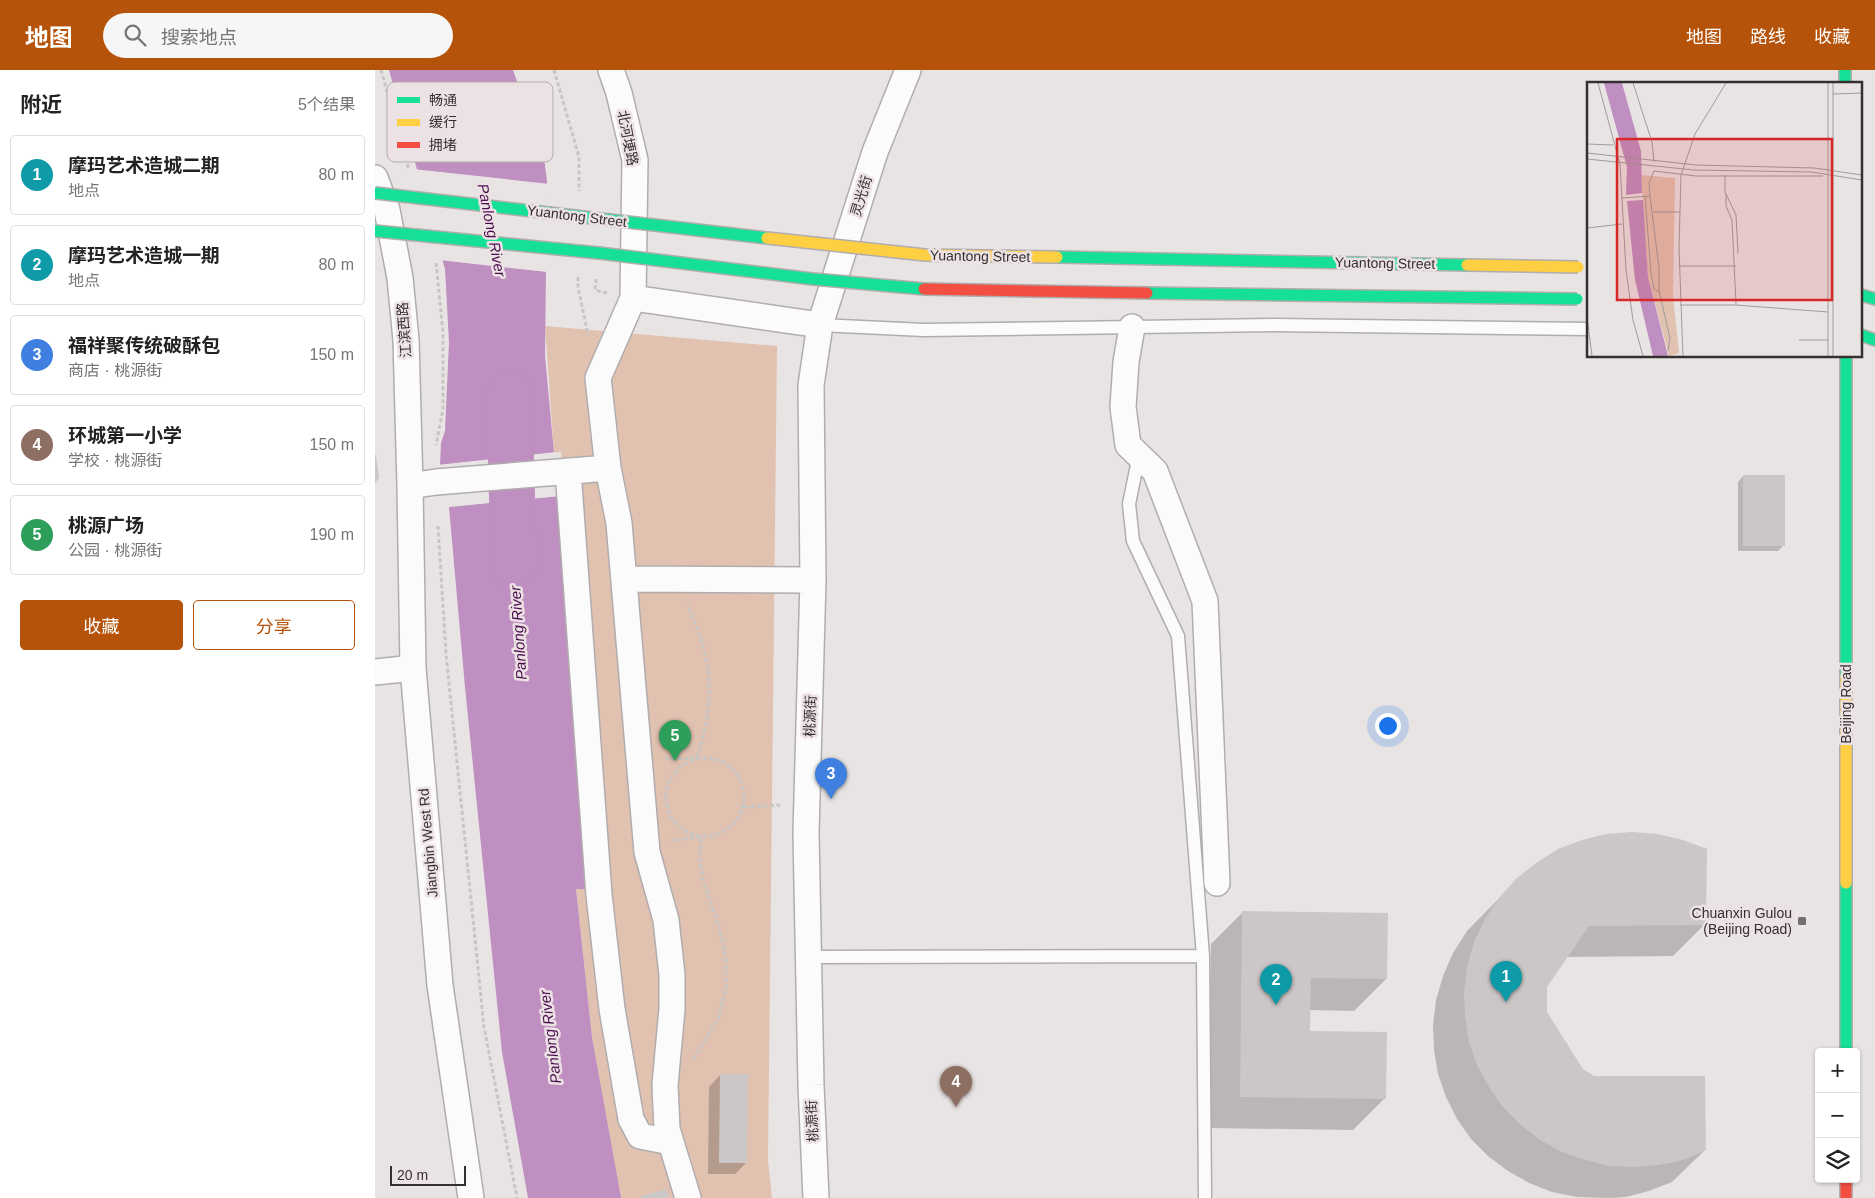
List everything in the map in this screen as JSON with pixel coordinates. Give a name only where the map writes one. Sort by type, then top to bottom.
[{"type":"main road","name":"Yuantong Street","points":[[375,193],[925,256],[1583,267]]},
{"type":"main road","points":[[375,231],[599,253],[813,279],[915,289],[1583,299]]},
{"type":"main road","points":[[1863,336],[1875,340]]},
{"type":"main road","name":"Beijing Road","points":[[1846,358],[1846,1048]]},
{"type":"main road","points":[[1846,1183],[1846,1198]]},
{"type":"street","name":"北河埂路","points":[[611,70],[619,93],[635,160],[633,298]]},
{"type":"street","name":"灵光街","points":[[820,325],[875,152],[908,70]]},
{"type":"street","name":"江滨西路","points":[[375,178],[387,210],[400,278],[406,340],[410,486]]},
{"type":"street","points":[[688,1198],[667,1129],[665,1084],[671,1009],[671,975],[666,920],[647,852],[619,523],[608,468],[598,378],[633,298],[820,325]]},
{"type":"street","name":"桃源街","points":[[816,1198],[808,957],[807,805],[813,580],[811,385],[820,325]]},
{"type":"street","points":[[1132,327],[1126,362],[1123,407],[1128,445],[1155,471],[1205,601],[1217,883]]},
{"type":"street","points":[[410,486],[436,482],[608,468]]},
{"type":"street","points":[[566,471],[599,895],[612,1009],[631,1119],[640,1136],[671,1142]]},
{"type":"street","name":"Jiangbin West Rd","points":[[410,486],[413,668],[440,985],[471,1198]]},
{"type":"street","points":[[624,579],[813,580]]},
{"type":"street","points":[[375,672],[413,668]]},
{"type":"lane","points":[[820,325],[923,330],[1274,326],[1587,329]]},
{"type":"lane","points":[[1139,455],[1129,504],[1133,541],[1178,636],[1203,956],[1205,1198]]},
{"type":"lane","points":[[808,957],[1203,956]]},
{"type":"path","points":[[381,70],[387,91]]},
{"type":"path","points":[[407,162],[411,176]]},
{"type":"path","points":[[434,258],[437,267],[443,332],[443,409],[435,450],[436,482]]},
{"type":"path","points":[[438,521],[446,654],[485,1027],[517,1198]]},
{"type":"path","points":[[639,760],[697,758],[709,758],[722,762],[733,769],[741,781],[745,794],[744,807],[737,820],[727,830],[715,836],[701,836],[688,833],[677,825],[669,813],[665,800],[672,774],[682,765],[697,758],[705,729],[709,700],[707,662],[679,579]]},
{"type":"path","points":[[744,807],[807,805]]},
{"type":"path","points":[[693,1059],[718,1019],[726,988],[726,958],[719,927],[701,869],[701,836]]},
{"type":"shaded area","points":[[545,326],[777,346],[768,1160],[772,1198],[621,1198],[619,1193],[592,1037],[576,889],[586,888],[570,634],[566,494],[561,452],[554,453]]},
{"type":"water","points":[[389,70],[513,70],[517,82],[392,82]]},
{"type":"water","points":[[415,162],[545,162],[547,181],[545,356],[554,453],[440,465],[441,443],[445,431],[449,342],[445,269]]},
{"type":"water","points":[[559,496],[570,634],[586,889],[576,889],[592,1037],[621,1198],[528,1198],[502,1052],[449,507]]},
{"type":"pier","points":[[413,169],[550,184],[547,272],[439,260]]},
{"type":"pier","points":[[556,452],[554,455],[440,467],[438,465]]},
{"type":"pier","points":[[558,493],[559,496],[446,507],[449,505]]},
{"type":"building","points":[[375,455],[379,478],[375,483]]},
{"type":"building","points":[[1743,475],[1785,475],[1785,546],[1743,546]]},
{"type":"building","points":[[1632,832],[1658,834],[1683,840],[1707,849],[1706,925],[1589,926],[1547,987],[1547,1012],[1583,1069],[1594,1076],[1705,1076],[1706,1150],[1683,1160],[1659,1165],[1634,1167],[1609,1166],[1562,1152],[1540,1140],[1503,1107],[1477,1065],[1469,1042],[1464,992],[1467,967],[1474,942],[1485,919],[1499,898],[1516,879],[1558,849],[1606,834]]},
{"type":"building","points":[[1242,911],[1388,913],[1387,979],[1311,978],[1310,1031],[1387,1032],[1386,1099],[1240,1097]]},
{"type":"building","points":[[720,1074],[748,1074],[747,1163],[719,1163]]},
{"type":"building","points":[[667,1189],[669,1198],[641,1198],[641,1196]]},
{"type":"waterway","name":"Panlong River","points":[[509,395],[514,564]]},
{"type":"traffic: fast","points":[[1845,70],[1845,82]]},
{"type":"traffic: fast","points":[[375,193],[767,238]]},
{"type":"traffic: fast","points":[[375,231],[599,253],[813,279],[924,289]]},
{"type":"traffic: fast","points":[[1057,257],[1467,265]]},
{"type":"traffic: fast","points":[[1147,293],[1577,299]]},
{"type":"traffic: fast","points":[[1863,296],[1875,299]]},
{"type":"traffic: fast","points":[[1863,336],[1875,340]]},
{"type":"traffic: fast","points":[[1846,358],[1846,677]]},
{"type":"traffic: fast","points":[[1846,883],[1846,1048]]},
{"type":"traffic: slow","points":[[767,238],[925,255],[1057,257]]},
{"type":"traffic: slow","points":[[1467,265],[1578,267]]},
{"type":"traffic: slow","points":[[1846,677],[1846,883]]},
{"type":"traffic: jam","points":[[924,289],[1147,293]]},
{"type":"traffic: jam","points":[[1846,1183],[1846,1198]]},
{"type":"place","name":"桃源广场","points":[[675,761]]},
{"type":"place","name":"福祥聚传统破酥包","points":[[831,799]]},
{"type":"place","name":"Chuanxin Gulou (Beijing Road)","points":[[1802,921]]},
{"type":"place","name":"摩玛艺术造城二期","points":[[1506,1002]]},
{"type":"place","name":"摩玛艺术造城一期","points":[[1276,1005]]},
{"type":"place","name":"环城第一小学","points":[[956,1107]]}]
